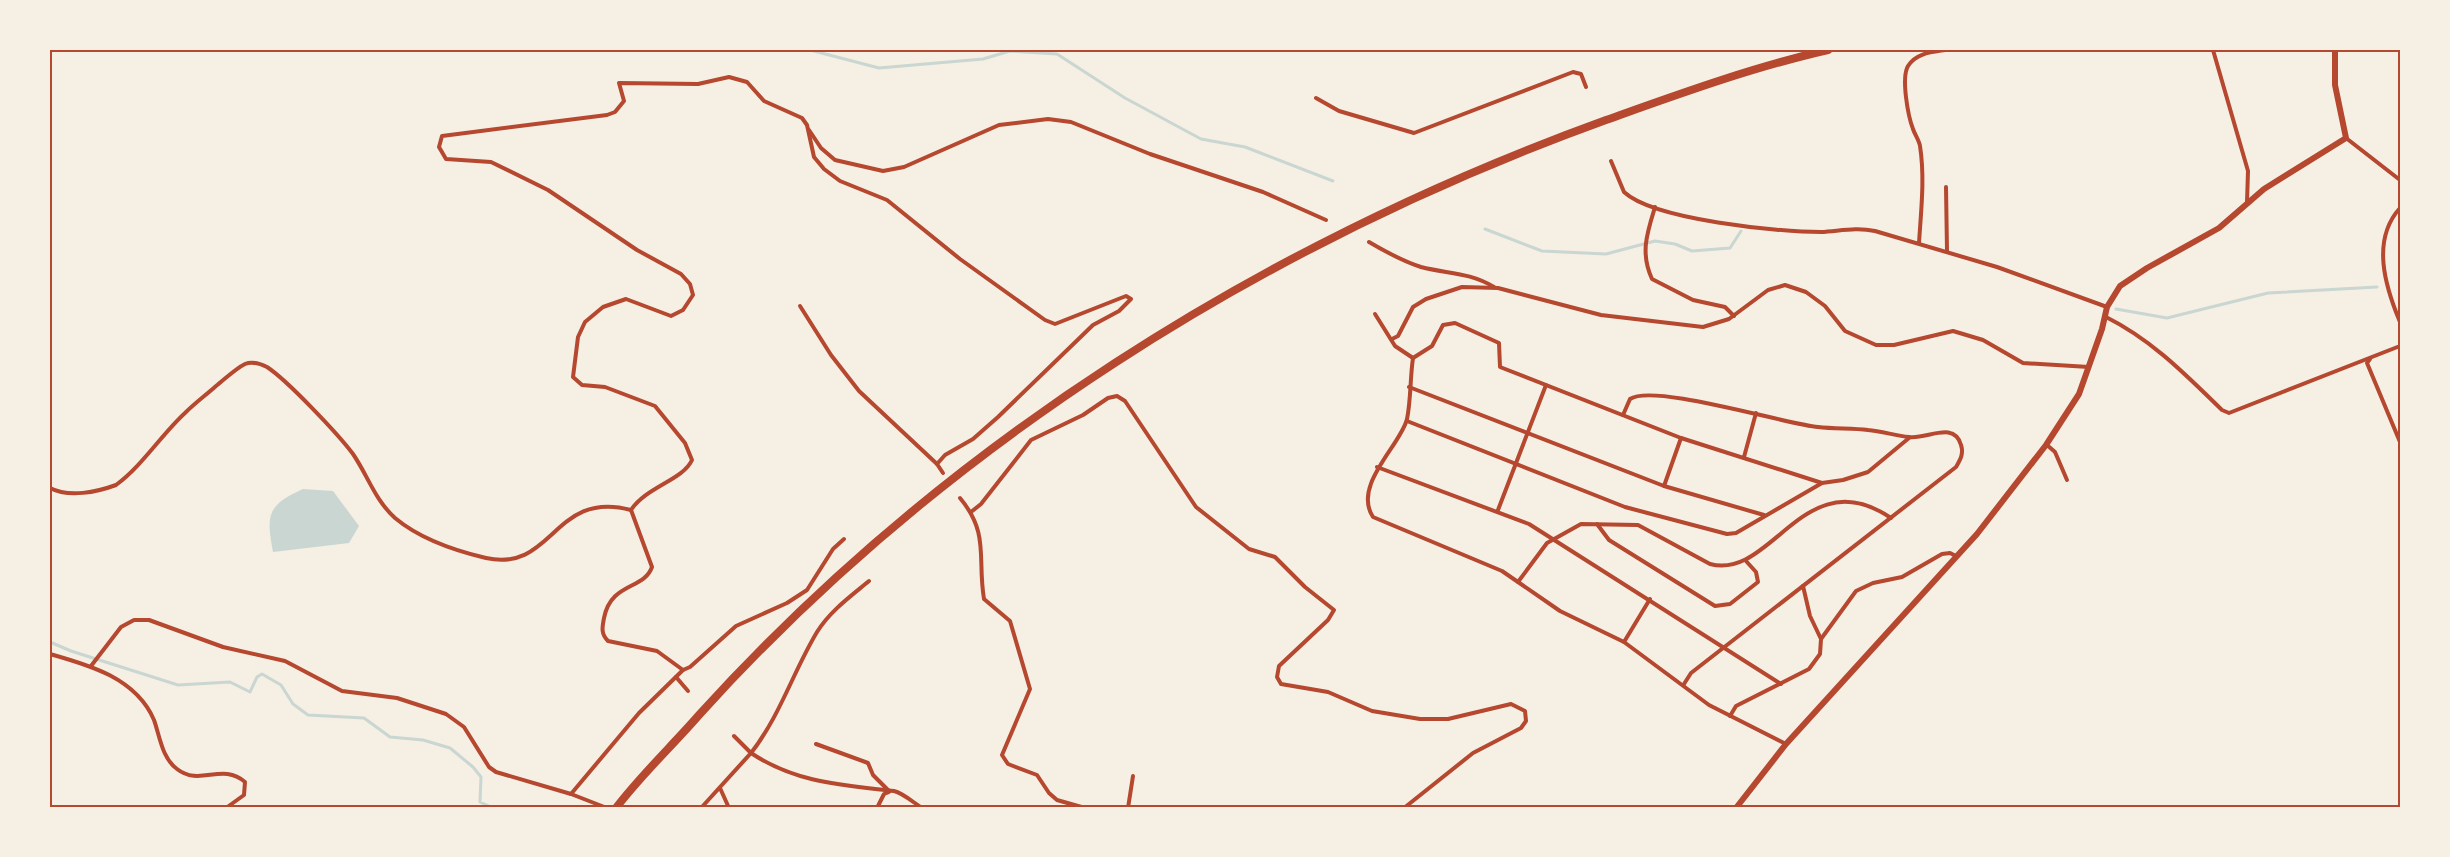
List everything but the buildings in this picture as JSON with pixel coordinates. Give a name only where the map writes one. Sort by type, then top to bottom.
[{"type":"highway","points":[[616,807],[735,676],[835,577],[952,479],[1038,414],[1112,364],[1355,226],[1435,189],[1562,136],[1659,101],[1828,50]]},
{"type":"main road","points":[[1736,807],[1786,744],[1997,510],[2046,445],[2073,405],[2090,367],[2107,307],[2113,295],[2130,279],[2219,228],[2247,202],[2296,167],[2346,138],[2335,85],[2335,50]]},
{"type":"street","points":[[1919,243],[1923,175],[1920,143],[1913,131],[1907,104],[1906,75],[1908,67],[1915,58],[1927,51],[1945,50]]},
{"type":"street","points":[[2213,50],[2248,171],[2247,202]]},
{"type":"street","points":[[1316,98],[1340,111],[1414,133],[1573,72],[1581,74],[1586,87]]},
{"type":"street","points":[[631,510],[645,494],[686,469],[692,460],[691,454],[655,406],[604,387],[582,385],[575,381],[572,371],[578,337],[590,318],[603,307],[623,298],[666,315],[677,314],[692,300],[690,284],[681,274],[637,250],[548,190],[491,162],[446,159],[439,147],[442,136],[607,115],[615,112],[624,101],[619,83],[698,84],[729,77],[747,82],[764,101],[793,112],[807,125],[813,139],[835,160],[883,171],[904,167],[999,125],[1048,119],[1071,122],[1150,154],[1263,192],[1326,220]]},
{"type":"street","points":[[807,125],[814,157],[824,169],[840,181],[887,200],[960,259],[1045,320],[1055,324],[1126,296],[1131,299],[1119,311],[1093,325],[998,417],[937,464]]},
{"type":"street","points":[[2346,138],[2400,180]]},
{"type":"street","points":[[1611,161],[1624,192],[1655,207],[1727,225],[1822,232],[1862,228],[1947,251],[2107,307]]},
{"type":"street","points":[[1946,187],[1947,251]]},
{"type":"street","points":[[1655,207],[1644,246],[1644,258],[1652,279],[1693,300],[1725,307],[1734,316]]},
{"type":"street","points":[[2400,208],[2391,219],[2384,236],[2386,289],[2400,322]]},
{"type":"street","points":[[1370,242],[1398,258],[1422,267],[1468,274],[1498,288],[1601,315],[1690,327],[1710,326],[1734,316],[1768,290],[1785,285],[1795,286],[1825,306],[1845,331],[1876,345],[1894,345],[1953,331],[1983,340],[2023,363],[2090,367]]},
{"type":"street","points":[[1392,339],[1398,336],[1413,307],[1425,299],[1462,286],[1498,288]]},
{"type":"street","points":[[800,306],[831,355],[860,391],[937,464],[942,473]]},
{"type":"street","points":[[1375,314],[1395,346],[1413,358]]},
{"type":"street","points":[[2106,317],[2132,330],[2154,346],[2222,410],[2229,413],[2400,346]]},
{"type":"street","points":[[1786,744],[1709,705],[1684,684],[1624,642],[1560,611],[1502,571],[1373,517],[1369,505],[1377,467],[1407,421],[1413,358],[1432,346],[1443,325],[1455,323],[1499,343],[1501,348],[1498,364],[1500,367],[1681,438],[1822,483]]},
{"type":"street","points":[[2370,359],[2367,363],[2400,442]]},
{"type":"street","points":[[50,488],[68,494],[106,489],[116,484],[184,414],[234,372],[253,363],[261,364],[276,375],[338,436],[353,454],[374,494],[393,515],[440,544],[486,558],[517,558],[538,547],[577,512],[602,506],[631,510]]},
{"type":"street","points":[[1498,511],[1546,385]]},
{"type":"street","points":[[1409,387],[1664,486],[1764,515]]},
{"type":"street","points":[[1623,415],[1630,399],[1642,394],[1756,412],[1815,427],[1868,430],[1910,438],[1950,433],[1956,436],[1962,453],[1956,466],[1691,672],[1684,684]]},
{"type":"street","points":[[971,512],[981,504],[1031,440],[1083,415],[1108,398],[1117,396],[1125,400],[1196,507],[1250,549],[1275,557],[1305,587],[1334,610],[1328,620],[1279,666],[1277,677],[1281,684],[1328,692],[1372,711],[1396,717],[1448,719],[1511,704],[1525,711],[1526,721],[1521,728],[1473,753],[1404,807]]},
{"type":"street","points":[[1744,457],[1756,412]]},
{"type":"street","points":[[1407,421],[1624,507],[1726,534],[1736,533],[1822,483],[1843,480],[1868,472],[1910,438]]},
{"type":"street","points":[[1664,486],[1681,438]]},
{"type":"street","points":[[2046,445],[2055,452],[2067,480]]},
{"type":"street","points":[[1377,467],[1498,511],[1553,539],[1781,684]]},
{"type":"street","points":[[960,498],[971,512],[980,535],[984,599],[1010,621],[1030,689],[1002,755],[1008,764],[1037,775],[1048,793],[1057,800],[1085,807]]},
{"type":"street","points":[[1518,582],[1536,555],[1553,539],[1581,524],[1638,525],[1710,564],[1721,567],[1746,561],[1774,537],[1821,507],[1843,501],[1856,502],[1867,505],[1891,518]]},
{"type":"street","points":[[631,510],[652,567],[646,576],[610,600],[603,633],[608,641],[657,651],[683,670]]},
{"type":"street","points":[[1596,523],[1609,540],[1715,606],[1730,604],[1758,582],[1756,572],[1746,561]]},
{"type":"street","points":[[571,794],[639,713],[683,670],[690,667],[736,626],[787,603],[807,590],[833,549],[844,539]]},
{"type":"street","points":[[1730,716],[1736,706],[1815,664],[1821,639],[1856,591],[1863,586],[1902,577],[1942,554],[1950,553],[1956,556]]},
{"type":"street","points":[[701,807],[751,753],[778,714],[818,631],[837,609],[869,580]]},
{"type":"street","points":[[1803,586],[1810,616],[1821,639]]},
{"type":"street","points":[[1624,642],[1650,599]]},
{"type":"street","points":[[91,666],[115,632],[126,623],[141,619],[159,622],[215,645],[285,661],[342,691],[397,698],[446,714],[464,727],[489,767],[496,772],[607,807]]},
{"type":"street","points":[[50,654],[91,666],[111,675],[144,704],[153,719],[167,759],[176,769],[188,775],[202,777],[232,773],[245,782],[244,795],[226,807]]},
{"type":"street","points":[[676,677],[688,691]]},
{"type":"street","points":[[734,736],[751,753],[773,768],[793,776],[896,792],[922,807]]},
{"type":"street","points":[[816,744],[868,763],[873,775],[886,785],[889,792]]},
{"type":"street","points":[[1128,807],[1133,776]]},
{"type":"street","points":[[720,788],[729,807]]},
{"type":"street","points":[[877,807],[884,794],[889,792]]},
{"type":"shaded area","points":[[303,489],[333,491],[359,526],[349,543],[273,552],[270,529],[272,513],[282,500]]},
{"type":"waterway","points":[[810,50],[879,68],[983,59],[1010,51],[1057,54],[1125,98],[1201,139],[1245,147],[1333,181]]},
{"type":"waterway","points":[[1485,229],[1542,251],[1606,254],[1655,241],[1675,244],[1692,251],[1730,248],[1741,231]]},
{"type":"waterway","points":[[2116,309],[2167,318],[2268,293],[2377,287]]},
{"type":"waterway","points":[[50,642],[71,651],[178,685],[230,682],[250,692],[257,677],[262,674],[281,685],[293,704],[308,715],[364,718],[390,737],[423,740],[450,748],[473,767],[481,777],[480,802],[491,807],[508,808]]}]
